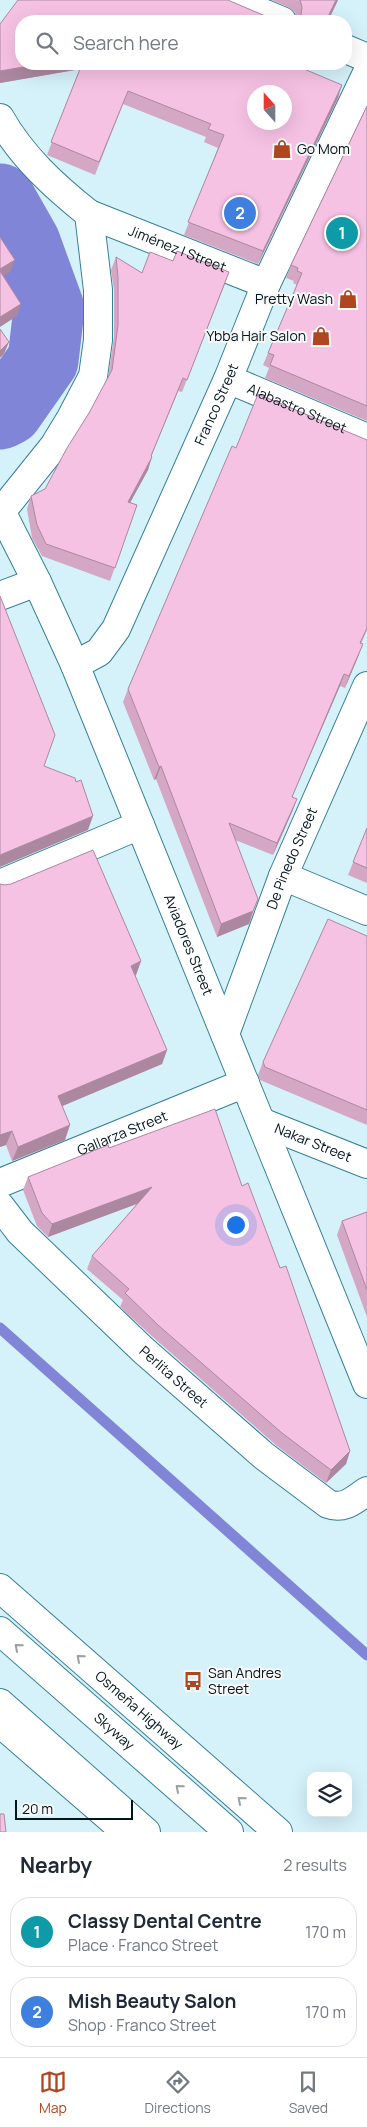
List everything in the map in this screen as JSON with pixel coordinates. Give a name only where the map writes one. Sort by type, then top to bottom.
[{"type":"main road","points":[[232,0],[268,15]]},
{"type":"main road","points":[[352,51],[367,58]]},
{"type":"main road","name":"Franco Street","points":[[75,666],[99,652],[116,629],[228,379],[266,284],[367,73]]},
{"type":"main road","name":"Jiménez I Street","points":[[0,118],[34,165],[53,185],[89,214],[266,284]]},
{"type":"main road","points":[[1,511],[54,446],[72,418],[93,376],[98,340],[98,290],[89,214]]},
{"type":"main road","name":"Alabastro Street","points":[[228,379],[367,438]]},
{"type":"main road","name":"Aviadores Street","points":[[1,511],[37,582],[75,666],[367,1384]]},
{"type":"main road","points":[[0,596],[37,582]]},
{"type":"main road","name":"De Pinedo Street","points":[[225,1034],[283,876],[367,686]]},
{"type":"main road","points":[[0,884],[140,824]]},
{"type":"main road","points":[[283,876],[367,911]]},
{"type":"main road","name":"Gallarza Street","points":[[0,1183],[245,1083]]},
{"type":"main road","name":"Nakar Street","points":[[261,1122],[367,1164]]},
{"type":"main road","name":"Perlita Street","points":[[0,1206],[20,1232],[142,1350],[264,1456],[328,1504],[337,1507],[345,1506],[367,1491]]},
{"type":"main road","name":"Osmeña Highway","points":[[0,1588],[278,1832]]},
{"type":"main road","name":"Skyway","points":[[0,1631],[229,1832]]},
{"type":"main road","points":[[0,1703],[146,1832]]},
{"type":"main road","points":[[0,1723],[126,1832]]},
{"type":"building","points":[[18,0],[228,0],[263,15],[15,15],[15,68],[0,71],[0,24]]},
{"type":"building","points":[[300,0],[336,0],[329,15],[301,15],[302,7]]},
{"type":"building","points":[[80,70],[306,70],[342,85],[263,251],[188,222],[224,135],[208,129],[211,124],[128,91],[99,162],[51,142]]},
{"type":"building","points":[[367,106],[367,406],[270,365],[274,355],[268,353],[302,273],[297,271],[298,268],[291,265]]},
{"type":"building","points":[[0,237],[15,260],[0,269]]},
{"type":"building","points":[[177,251],[229,272],[187,380],[183,378],[152,457],[128,502],[137,505],[115,568],[46,544],[37,525],[31,496],[45,489],[112,370],[118,325],[116,257],[142,273],[150,252],[173,261]]},
{"type":"building","points":[[0,271],[21,304],[0,317]]},
{"type":"building","points":[[0,329],[9,342],[0,351]]},
{"type":"building","points":[[258,394],[367,440],[367,628],[360,643],[363,644],[349,676],[344,674],[292,797],[297,799],[277,843],[229,823],[258,899],[253,911],[221,924],[161,766],[159,767],[128,689],[232,446],[236,448]]},
{"type":"building","points":[[0,596],[55,735],[44,766],[75,778],[76,782],[81,780],[93,816],[0,855]]},
{"type":"building","points":[[367,828],[367,868],[353,862]]},
{"type":"building","points":[[93,850],[141,961],[131,966],[167,1050],[58,1096],[70,1125],[18,1147],[12,1131],[0,1135],[0,884],[11,884]]},
{"type":"building","points":[[328,919],[367,936],[367,1110],[265,1067],[263,1062]]},
{"type":"building","points":[[215,1109],[242,1186],[248,1183],[280,1268],[286,1266],[350,1451],[331,1470],[282,1433],[158,1325],[125,1293],[129,1289],[92,1256],[152,1187],[52,1224],[42,1213],[28,1177],[108,1145],[109,1148]]},
{"type":"building","points":[[367,1212],[367,1290],[342,1221]]},
{"type":"building","points":[[0,1814],[4,1814],[6,1832],[0,1832]]},
{"type":"waterway","points":[[0,199],[25,243],[49,309],[43,360],[8,410],[0,414]]},
{"type":"waterway","points":[[0,1328],[367,1655]]},
{"type":"place","name":"Go Mom","points":[[282,149]]},
{"type":"place","name":"Mish Beauty Salon","points":[[240,213]]},
{"type":"place","name":"Classy Dental Centre","points":[[342,233]]},
{"type":"place","name":"Pretty Wash","points":[[348,299]]},
{"type":"place","name":"Ybba Hair Salon","points":[[321,336]]},
{"type":"place","name":"San Andres Street","points":[[193,1681]]}]
